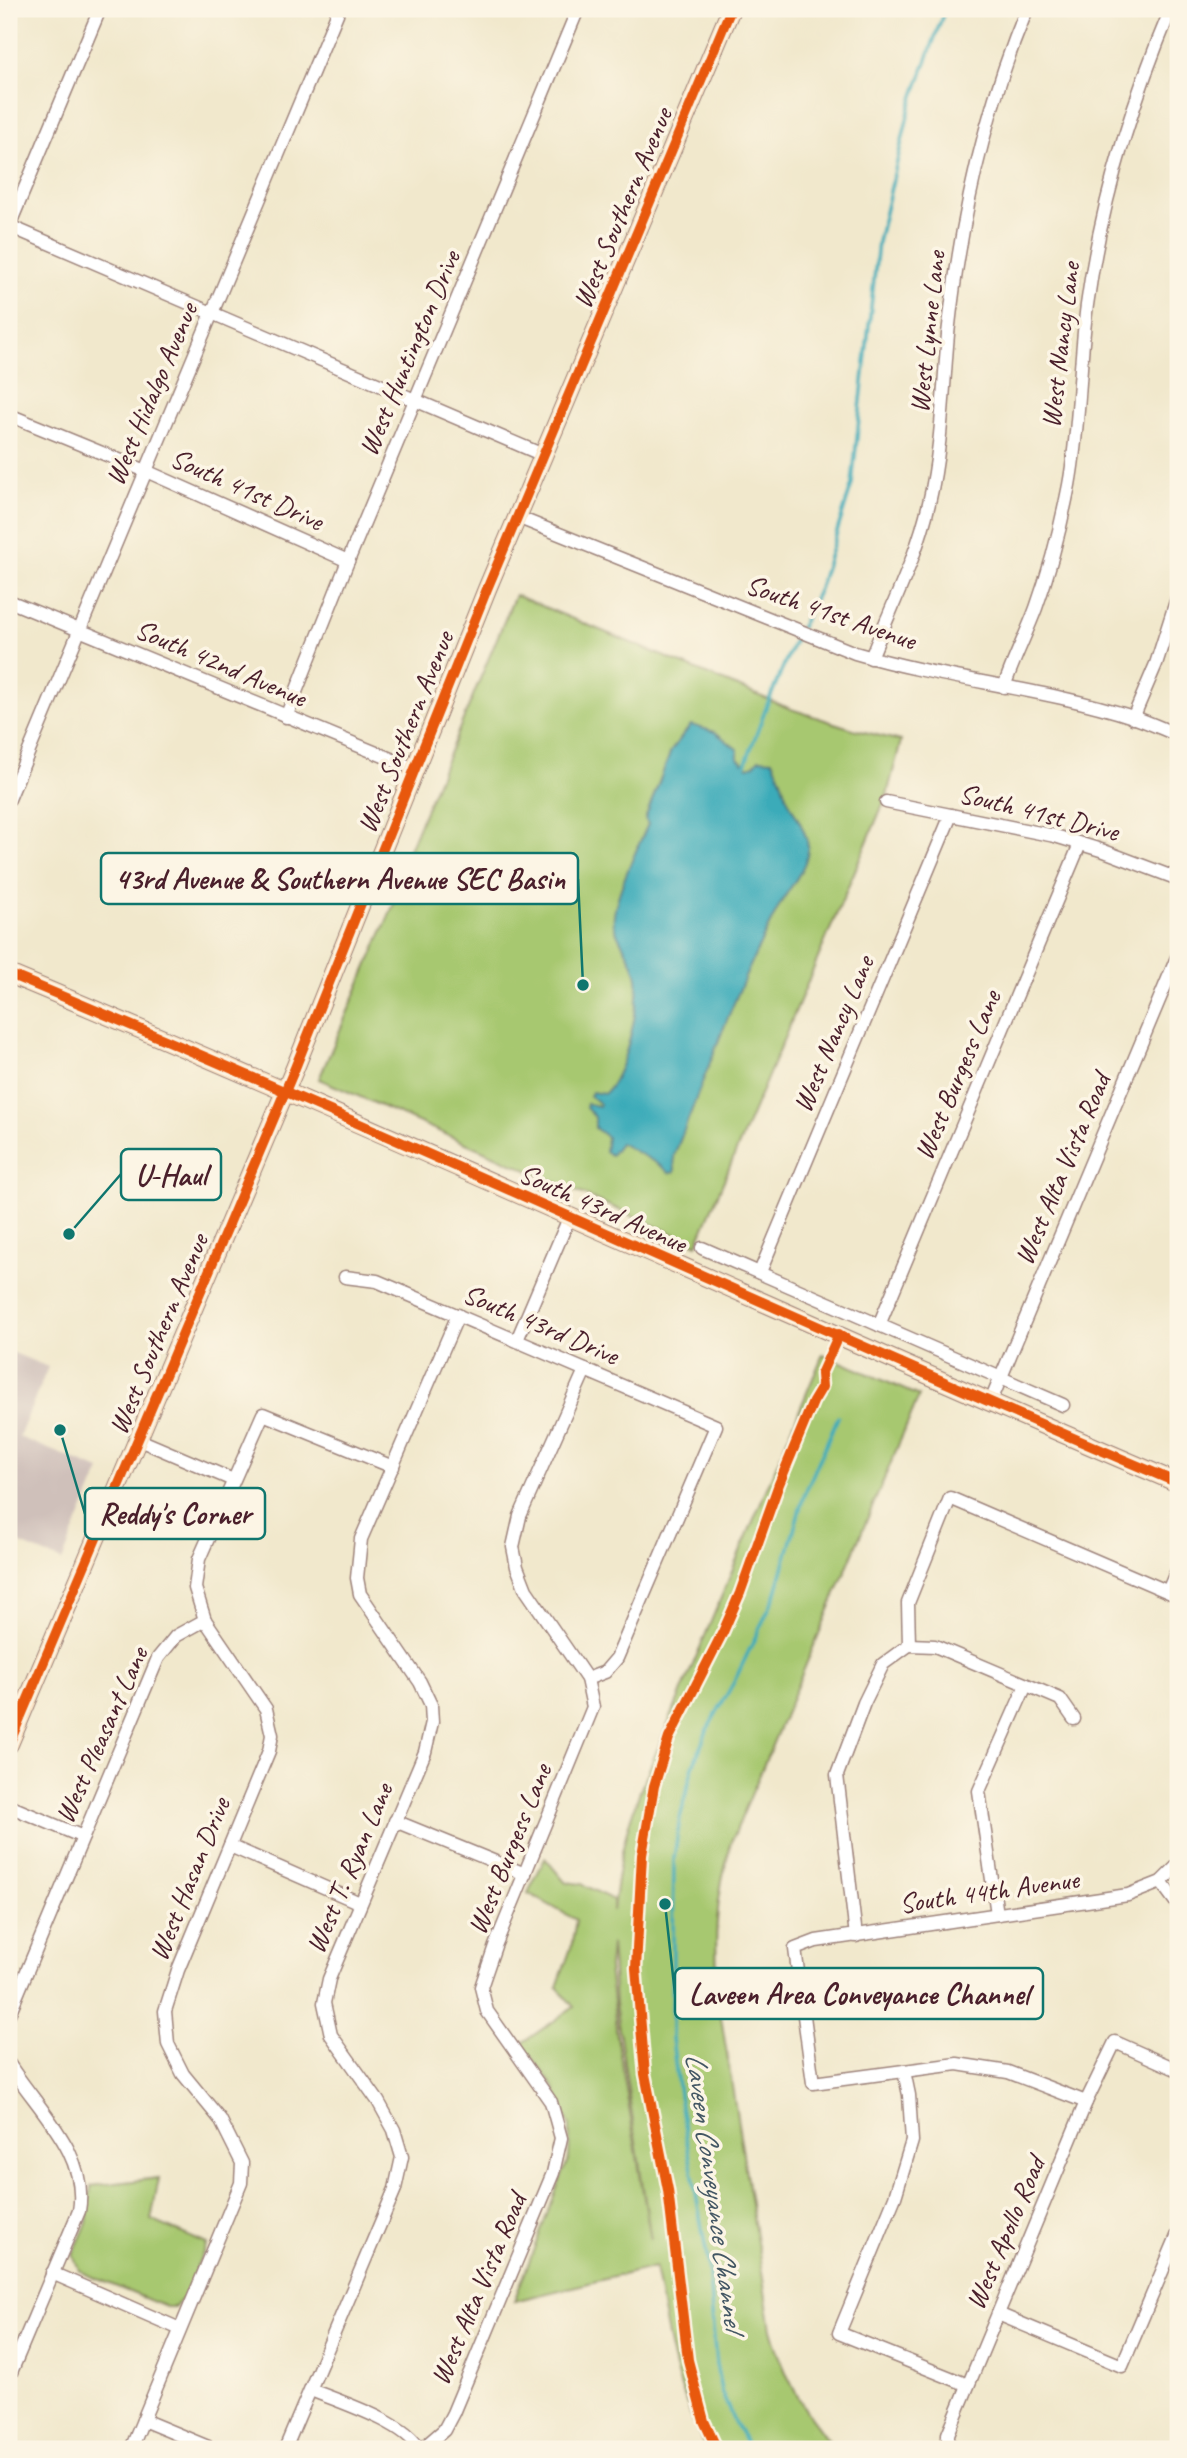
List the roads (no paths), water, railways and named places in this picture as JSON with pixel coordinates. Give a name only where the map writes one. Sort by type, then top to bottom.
[{"type":"main road","name":"West Southern Avenue","points":[[9,1744],[285,1092],[542,455],[731,9]]},
{"type":"main road","name":"South 43rd Avenue","points":[[9,974],[1178,1482]]},
{"type":"street","points":[[100,9],[9,226],[542,455]]},
{"type":"street","name":"West Hidalgo Avenue","points":[[9,799],[339,9]]},
{"type":"street","name":"West Huntington Drive","points":[[286,717],[348,561],[578,9]]},
{"type":"street","name":"West Lynne Lane","points":[[871,658],[907,570],[929,505],[940,435],[957,265],[970,196],[999,86],[1027,9]]},
{"type":"street","name":"West Nancy Lane","points":[[1004,687],[1036,607],[1058,536],[1066,496],[1088,301],[1096,250],[1114,171],[1149,61],[1171,9]]},
{"type":"street","name":"South 41st Drive","points":[[9,415],[146,471],[348,561]]},
{"type":"street","name":"South 41st Avenue","points":[[517,517],[871,658],[1059,698],[1133,718],[1178,735]]},
{"type":"street","points":[[1133,718],[1156,664],[1178,595]]},
{"type":"street","name":"South 42nd Avenue","points":[[9,601],[415,769]]},
{"type":"street","name":"South 41st Drive","points":[[886,802],[1055,836],[1178,879]]},
{"type":"street","name":"West Nancy Lane","points":[[760,1272],[951,815]]},
{"type":"street","name":"West Burgess Lane","points":[[879,1325],[1080,844]]},
{"type":"street","name":"West Alta Vista Road","points":[[991,1401],[1178,955]]},
{"type":"street","points":[[517,1340],[569,1218]]},
{"type":"street","name":"South 43rd Avenue","points":[[702,1248],[1063,1405]]},
{"type":"street","name":"South 43rd Drive","points":[[345,1277],[377,1281],[716,1426],[617,1658],[605,1672],[587,1679]]},
{"type":"street","points":[[205,1620],[195,1588],[199,1559],[263,1413],[393,1467],[458,1315]]},
{"type":"street","points":[[585,1370],[520,1516],[513,1547],[526,1590],[587,1679]]},
{"type":"street","points":[[137,1439],[233,1480]]},
{"type":"street","name":"West T. Ryan Lane","points":[[311,2390],[395,2189],[402,2158],[394,2130],[378,2101],[331,2035],[324,2003],[329,1979],[425,1752],[432,1722],[431,1705],[420,1682],[360,1594],[358,1578],[361,1539],[393,1467]]},
{"type":"street","points":[[909,1645],[908,1603],[950,1498],[1173,1594],[1178,1568]]},
{"type":"street","name":"West Hasan Drive","points":[[180,2329],[241,2183],[242,2164],[220,2119],[183,2074],[168,2044],[165,2011],[178,1970],[269,1751],[272,1735],[266,1709],[205,1620]]},
{"type":"street","name":"West Pleasant Lane","points":[[9,2014],[158,1657],[176,1636],[205,1620]]},
{"type":"street","points":[[856,1936],[837,1775],[864,1703],[883,1664],[909,1645],[936,1646],[1060,1699],[1074,1720]]},
{"type":"street","name":"West Burgess Lane","points":[[561,2138],[551,2102],[487,2011],[481,1987],[495,1946],[593,1707],[587,1679]]},
{"type":"street","points":[[996,1914],[979,1791],[1026,1685]]},
{"type":"street","points":[[9,1806],[83,1837]]},
{"type":"street","points":[[395,1821],[525,1874]]},
{"type":"street","points":[[230,1846],[360,1903]]},
{"type":"street","points":[[1178,1865],[1161,1882],[1178,1905]]},
{"type":"street","name":"South 44th Avenue","points":[[904,2071],[813,2083],[794,1949],[816,1941],[1128,1895],[1161,1882]]},
{"type":"street","name":"West Apollo Road","points":[[953,2447],[947,2434],[1086,2102],[1115,2042],[1178,2070]]},
{"type":"street","points":[[9,2064],[19,2081],[57,2128],[75,2164],[82,2196],[79,2211],[12,2361],[9,2377]]},
{"type":"street","points":[[968,2385],[839,2333],[895,2197],[912,2141],[909,2095],[904,2071],[957,2064],[1008,2072],[1086,2102]]},
{"type":"street","name":"West Alta Vista Road","points":[[420,2449],[444,2430],[453,2413],[553,2173],[561,2138]]},
{"type":"street","points":[[998,2314],[1122,2366],[1178,2234]]},
{"type":"street","points":[[52,2273],[180,2329],[131,2449]]},
{"type":"street","points":[[285,2449],[311,2390],[392,2424],[415,2441],[420,2449]]},
{"type":"street","points":[[143,2420],[213,2449]]},
{"type":"water","points":[[691,725],[715,732],[738,750],[738,758],[748,767],[759,759],[772,760],[803,828],[808,849],[804,865],[777,910],[735,1001],[674,1156],[675,1172],[669,1173],[620,1143],[611,1155],[605,1152],[607,1137],[595,1128],[595,1117],[586,1108],[587,1104],[599,1106],[590,1096],[592,1092],[604,1094],[618,1072],[625,1056],[637,1001],[636,973],[614,925],[616,903],[648,824],[645,819],[671,751]]},
{"type":"waterway","points":[[801,627],[819,589],[852,484],[878,242],[910,107],[945,9]]},
{"type":"waterway","points":[[745,765],[797,634]]},
{"type":"waterway","name":"Laveen Conveyance Channel","points":[[750,2449],[734,2422],[721,2391],[716,2364],[708,2263],[679,2095],[672,2038],[674,1858],[680,1818],[693,1766],[708,1728],[734,1682],[775,1596],[804,1495],[838,1417]]},
{"type":"place","name":"43rd Avenue & Southern Avenue SEC Basin","points":[[583,985]]},
{"type":"place","name":"U-Haul","points":[[69,1234]]},
{"type":"place","name":"Reddy's Corner","points":[[60,1430]]},
{"type":"place","name":"Laveen Area Conveyance Channel","points":[[665,1904]]}]
